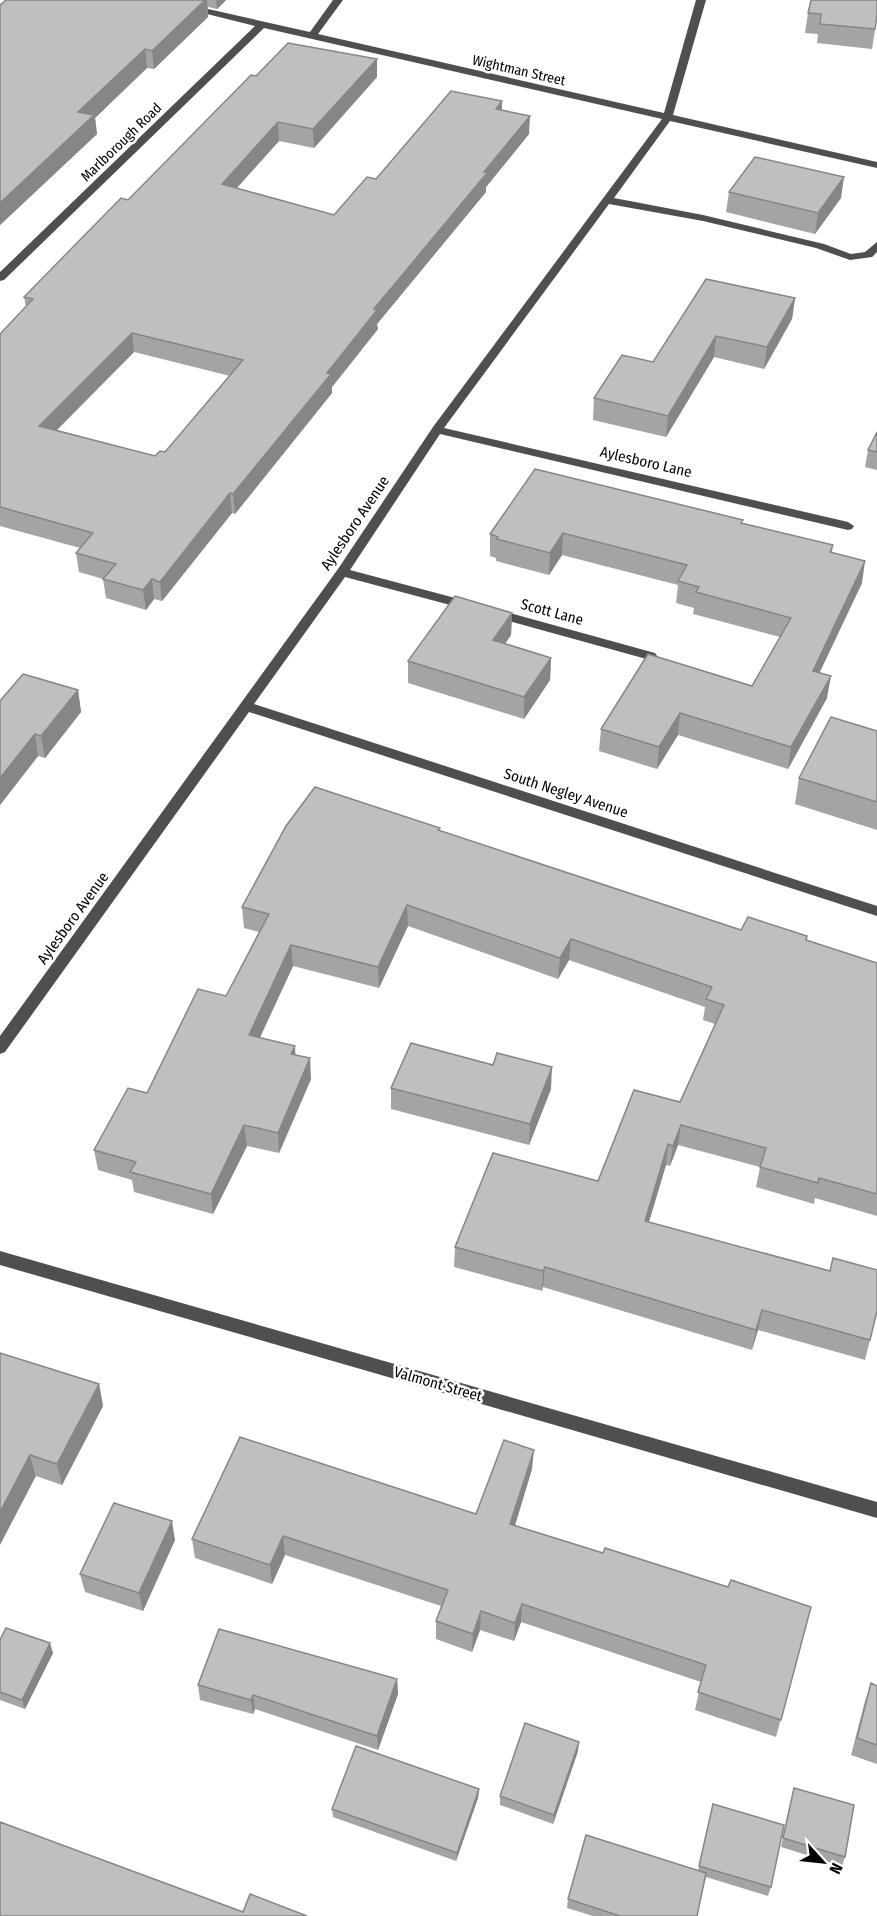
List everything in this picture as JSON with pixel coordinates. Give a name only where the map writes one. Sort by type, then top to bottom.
[{"type":"street","name":"Wightman Street","points":[[156,0],[877,165]]},
{"type":"street","points":[[311,37],[338,0]]},
{"type":"street","name":"Aylesboro Avenue","points":[[0,1048],[342,572],[437,430],[668,117],[701,0]]},
{"type":"street","name":"Marlborough Road","points":[[0,278],[261,25]]},
{"type":"street","points":[[607,200],[777,235],[820,246],[850,257],[868,255],[877,246]]},
{"type":"street","name":"Aylesboro Lane","points":[[437,430],[848,526]]},
{"type":"street","name":"Scott Lane","points":[[342,572],[650,656]]},
{"type":"street","name":"South Negley Avenue","points":[[245,706],[877,911]]},
{"type":"street","name":"Valmont Street","points":[[0,1258],[877,1510]]},
{"type":"building","points":[[6,0],[205,0],[152,51],[145,49],[78,112],[94,115],[0,203],[0,5]]},
{"type":"building","points":[[811,0],[877,0],[875,29],[820,24],[821,14],[808,13]]},
{"type":"building","points":[[288,43],[377,59],[313,129],[278,122],[222,184],[334,215],[367,177],[376,179],[451,91],[502,101],[496,109],[530,116],[484,172],[487,173],[374,309],[377,310],[327,373],[331,374],[233,494],[230,493],[160,582],[152,579],[143,590],[103,579],[116,564],[76,553],[93,533],[0,507],[0,334],[33,299],[24,297],[121,198],[128,200],[251,75],[256,76]],"holes":[[[132,333],[243,360],[165,452],[160,451],[155,456],[39,426]]]},
{"type":"building","points":[[755,157],[844,177],[818,213],[729,192]]},
{"type":"building","points":[[706,279],[795,298],[767,347],[716,336],[668,416],[594,398],[622,355],[653,362]]},
{"type":"building","points":[[877,432],[877,452],[868,450]]},
{"type":"building","points":[[535,469],[743,520],[741,523],[833,545],[830,552],[865,561],[813,671],[831,676],[791,747],[680,713],[659,747],[601,729],[648,654],[752,686],[791,618],[696,592],[699,587],[678,581],[687,565],[563,533],[550,553],[497,539],[498,537],[490,534]]},
{"type":"building","points":[[455,596],[512,613],[493,640],[551,658],[524,697],[408,661]]},
{"type":"building","points":[[23,674],[78,690],[41,736],[35,734],[0,778],[0,701]]},
{"type":"building","points":[[831,717],[877,731],[877,802],[799,778]]},
{"type":"building","points":[[315,787],[741,930],[748,917],[807,936],[806,940],[877,963],[877,1194],[819,1178],[818,1183],[760,1167],[766,1148],[681,1125],[673,1146],[668,1144],[645,1221],[830,1271],[833,1258],[877,1270],[877,1311],[870,1340],[762,1310],[756,1330],[545,1267],[543,1271],[455,1247],[493,1153],[598,1181],[634,1090],[680,1102],[724,1005],[706,999],[712,987],[571,939],[560,958],[407,905],[378,967],[291,945],[249,1035],[295,1046],[291,1054],[310,1058],[278,1133],[244,1125],[211,1194],[130,1172],[136,1162],[94,1150],[128,1088],[147,1093],[198,989],[226,996],[269,914],[242,907],[286,826]]},
{"type":"building","points":[[411,1043],[493,1065],[497,1053],[552,1067],[530,1124],[391,1088]]},
{"type":"building","points":[[0,1353],[99,1384],[57,1464],[30,1455],[0,1512]]},
{"type":"building","points":[[240,1437],[476,1514],[504,1440],[534,1450],[510,1524],[603,1553],[605,1548],[728,1587],[731,1580],[811,1607],[781,1720],[698,1692],[706,1665],[522,1604],[515,1623],[481,1611],[473,1634],[436,1621],[448,1590],[283,1536],[270,1565],[192,1539]]},
{"type":"building","points":[[114,1503],[172,1521],[139,1593],[80,1574]]},
{"type":"building","points":[[6,1628],[50,1643],[22,1700],[0,1692],[0,1640]]},
{"type":"building","points":[[219,1629],[397,1679],[377,1736],[253,1695],[251,1700],[198,1685]]},
{"type":"building","points":[[871,1683],[877,1686],[877,1745],[857,1738]]},
{"type":"building","points":[[525,1723],[579,1742],[554,1815],[500,1796]]},
{"type":"building","points":[[356,1746],[479,1789],[457,1853],[332,1809]]},
{"type":"building","points":[[794,1788],[854,1805],[845,1857],[783,1838]]},
{"type":"building","points":[[713,1804],[784,1825],[771,1887],[699,1866]]},
{"type":"building","points":[[0,1822],[243,1912],[250,1894],[307,1916],[0,1916]]},
{"type":"building","points":[[586,1835],[706,1873],[697,1916],[620,1916],[568,1899]]}]
